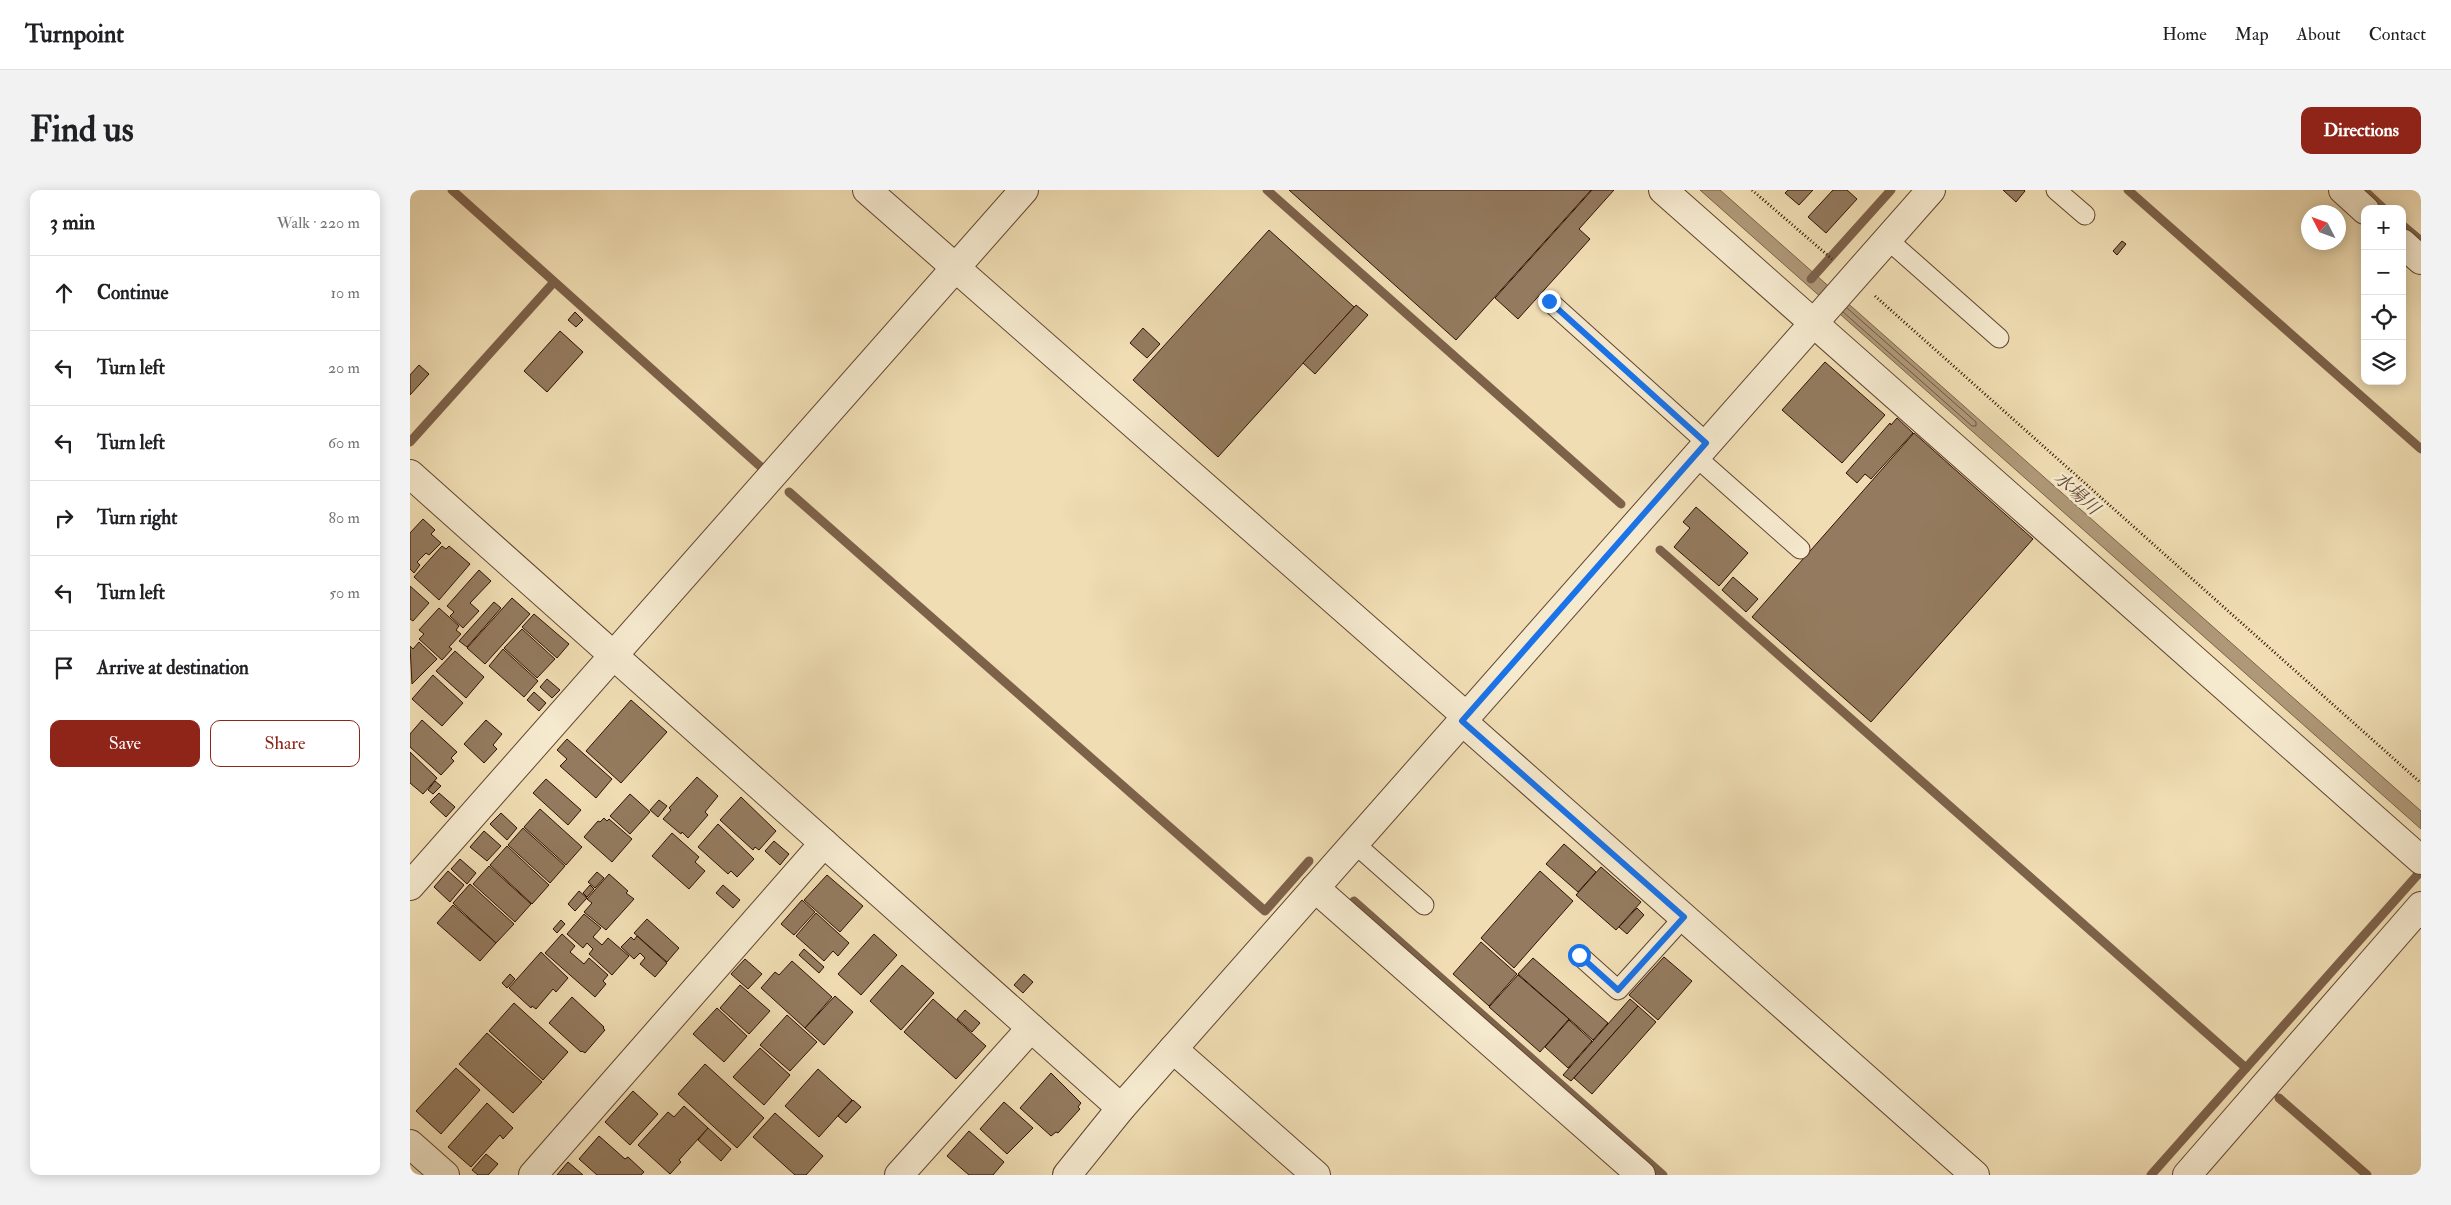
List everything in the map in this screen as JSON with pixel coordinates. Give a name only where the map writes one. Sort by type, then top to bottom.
[{"type":"street","points":[[867,190],[1464,718],[1684,917],[1975,1175]]},
{"type":"street","points":[[410,886],[1024,190]]},
{"type":"street","points":[[1663,190],[1816,318],[2421,860]]},
{"type":"street","points":[[1067,1175],[1121,1108],[1930,190]]},
{"type":"street","points":[[2343,190],[2361,206]]},
{"type":"street","points":[[2406,247],[2421,260]]},
{"type":"street","points":[[412,479],[614,656],[1121,1108]]},
{"type":"street","points":[[533,1175],[824,843]]},
{"type":"street","points":[[1315,888],[1635,1173]]},
{"type":"street","points":[[2187,1175],[2421,906]]},
{"type":"street","points":[[898,1175],[1031,1028]]},
{"type":"street","points":[[1173,1050],[1316,1175]]},
{"type":"street","points":[[410,1144],[444,1175]]},
{"type":"lane","points":[[2056,190],[2085,215]]},
{"type":"lane","points":[[1887,239],[1998,338]]},
{"type":"lane","points":[[1549,301],[1800,548]]},
{"type":"lane","points":[[1354,844],[1424,905]]},
{"type":"lane","points":[[1579,955],[1618,990],[1684,917]]},
{"type":"path","points":[[1752,190],[1825,253]]},
{"type":"path","points":[[1851,280],[2421,783]]},
{"type":"water","points":[[1700,190],[1720,190],[2421,811],[2421,829]]},
{"type":"building","points":[[1289,190],[1591,190],[1456,340]]},
{"type":"building","points":[[1592,190],[1614,190],[1579,229],[1590,239],[1518,319],[1495,298]]},
{"type":"building","points":[[1788,190],[1813,190],[1799,205],[1785,193]]},
{"type":"building","points":[[1833,190],[1847,190],[1857,199],[1826,233],[1808,217]]},
{"type":"building","points":[[2003,190],[2024,190],[2025,191],[2016,202]]},
{"type":"building","points":[[1269,230],[1354,307],[1218,457],[1133,380]]},
{"type":"building","points":[[2122,241],[2126,244],[2117,255],[2113,251]]},
{"type":"building","points":[[1356,305],[1368,315],[1315,374],[1303,363]]},
{"type":"building","points":[[575,312],[583,320],[576,327],[568,320]]},
{"type":"building","points":[[1143,328],[1160,344],[1147,358],[1130,343]]},
{"type":"building","points":[[560,331],[583,352],[547,392],[524,371]]},
{"type":"building","points":[[1825,362],[1885,415],[1842,463],[1782,410]]},
{"type":"building","points":[[419,365],[429,374],[410,395],[410,375]]},
{"type":"building","points":[[1897,418],[1913,433],[1871,479],[1865,474],[1857,483],[1846,473],[1890,423],[1891,425]]},
{"type":"building","points":[[1914,433],[2033,539],[1871,722],[1752,617]]},
{"type":"building","points":[[1696,507],[1748,553],[1719,586],[1674,547],[1690,528],[1683,522]]},
{"type":"building","points":[[423,519],[435,530],[431,534],[441,543],[429,555],[426,553],[417,562],[420,565],[414,573],[410,569],[410,533]]},
{"type":"building","points":[[442,546],[446,549],[449,546],[470,564],[439,600],[414,577]]},
{"type":"building","points":[[479,570],[491,581],[470,603],[479,611],[463,628],[450,616],[454,612],[447,606]]},
{"type":"building","points":[[1733,577],[1758,599],[1746,612],[1722,590]]},
{"type":"building","points":[[410,586],[429,603],[413,621],[410,619]]},
{"type":"building","points":[[512,598],[530,614],[485,664],[467,648]]},
{"type":"building","points":[[494,602],[501,608],[467,647],[459,641]]},
{"type":"building","points":[[439,608],[459,626],[456,630],[461,634],[449,647],[452,649],[442,660],[419,639],[424,634],[419,630]]},
{"type":"building","points":[[534,614],[569,644],[557,658],[522,627]]},
{"type":"building","points":[[522,629],[555,659],[537,678],[504,648]]},
{"type":"building","points":[[419,642],[437,659],[412,684],[410,646],[413,649]]},
{"type":"building","points":[[503,649],[538,681],[524,697],[489,666]]},
{"type":"building","points":[[455,651],[484,677],[466,698],[436,671]]},
{"type":"building","points":[[433,675],[463,703],[442,726],[412,699]]},
{"type":"building","points":[[547,679],[560,690],[552,698],[540,687]]},
{"type":"building","points":[[534,692],[546,703],[539,711],[527,700]]},
{"type":"building","points":[[631,700],[667,732],[621,783],[586,751]]},
{"type":"building","points":[[422,720],[457,752],[451,758],[454,761],[441,775],[410,747],[410,734]]},
{"type":"building","points":[[486,720],[502,734],[493,745],[497,749],[484,763],[464,744]]},
{"type":"building","points":[[567,739],[612,779],[596,798],[560,766],[567,759],[557,750]]},
{"type":"building","points":[[410,752],[437,778],[423,794],[410,783]]},
{"type":"building","points":[[697,777],[718,796],[705,812],[708,815],[688,838],[663,819],[671,810],[669,808]]},
{"type":"building","points":[[546,779],[581,810],[568,825],[533,793]]},
{"type":"building","points":[[435,781],[441,786],[433,794],[428,790]]},
{"type":"building","points":[[439,793],[455,807],[446,817],[430,802]]},
{"type":"building","points":[[630,794],[650,812],[630,834],[610,816]]},
{"type":"building","points":[[741,797],[776,831],[759,850],[755,847],[753,850],[720,820]]},
{"type":"building","points":[[659,800],[667,806],[658,817],[650,810]]},
{"type":"building","points":[[540,809],[582,847],[566,865],[524,827]]},
{"type":"building","points":[[501,813],[517,828],[507,840],[490,824]]},
{"type":"building","points":[[604,818],[607,821],[609,819],[632,839],[612,862],[584,837],[598,821],[600,822]]},
{"type":"building","points":[[718,824],[754,859],[737,877],[731,871],[728,874],[698,847]]},
{"type":"building","points":[[523,828],[565,866],[550,883],[508,845]]},
{"type":"building","points":[[484,831],[501,846],[487,861],[470,847]]},
{"type":"building","points":[[672,833],[699,857],[695,862],[705,871],[689,889],[652,856]]},
{"type":"building","points":[[774,841],[789,854],[780,865],[765,851]]},
{"type":"building","points":[[1564,844],[1596,872],[1578,892],[1546,864]]},
{"type":"building","points":[[507,846],[549,885],[532,904],[490,865]]},
{"type":"building","points":[[460,859],[476,873],[467,884],[451,869]]},
{"type":"building","points":[[489,866],[531,904],[515,922],[473,884]]},
{"type":"building","points":[[1601,867],[1641,902],[1616,930],[1576,895]]},
{"type":"building","points":[[448,871],[464,885],[450,902],[434,887]]},
{"type":"building","points":[[1540,871],[1573,901],[1514,968],[1481,938]]},
{"type":"building","points":[[597,872],[604,878],[595,888],[588,882]]},
{"type":"building","points":[[609,874],[634,899],[606,930],[584,912],[592,903],[587,899]]},
{"type":"building","points":[[827,875],[863,906],[840,932],[804,900]]},
{"type":"building","points":[[470,884],[514,924],[496,943],[453,903]]},
{"type":"building","points":[[590,885],[594,889],[587,897],[583,893]]},
{"type":"building","points":[[723,885],[740,900],[733,908],[716,893]]},
{"type":"building","points":[[579,891],[587,898],[575,911],[568,904]]},
{"type":"building","points":[[802,900],[815,912],[794,935],[781,924]]},
{"type":"building","points":[[453,905],[496,943],[480,961],[437,923]]},
{"type":"building","points":[[1637,908],[1644,915],[1627,934],[1619,927]]},
{"type":"building","points":[[816,913],[849,943],[838,956],[833,951],[824,961],[796,936]]},
{"type":"building","points":[[584,914],[601,928],[593,937],[602,945],[608,938],[629,956],[612,975],[589,954],[593,949],[587,943],[583,948],[567,934]]},
{"type":"building","points":[[647,919],[679,948],[667,962],[634,933]]},
{"type":"building","points":[[561,920],[565,924],[557,933],[553,929]]},
{"type":"building","points":[[562,934],[575,946],[570,952],[584,964],[589,958],[608,975],[603,981],[606,984],[595,997],[545,953]]},
{"type":"building","points":[[874,934],[897,955],[861,995],[838,974]]},
{"type":"building","points":[[637,936],[667,963],[655,977],[640,964],[645,958],[640,953],[634,959],[621,947],[631,937],[634,940]]},
{"type":"building","points":[[1481,942],[1517,974],[1489,1006],[1453,974]]},
{"type":"building","points":[[804,949],[824,967],[819,973],[799,955]]},
{"type":"building","points":[[541,952],[568,978],[556,992],[553,989],[536,1009],[532,1006],[531,1008],[509,988]]},
{"type":"building","points":[[1664,957],[1692,981],[1658,1020],[1629,995]]},
{"type":"building","points":[[1533,958],[1608,1023],[1593,1040],[1518,974]]},
{"type":"building","points":[[745,959],[762,974],[748,989],[731,974]]},
{"type":"building","points":[[792,961],[832,997],[805,1028],[761,988],[775,972],[779,975]]},
{"type":"building","points":[[902,965],[934,993],[901,1030],[870,1001]]},
{"type":"building","points":[[510,974],[515,979],[507,988],[502,983]]},
{"type":"building","points":[[1024,974],[1033,982],[1023,993],[1014,985]]},
{"type":"building","points":[[1518,975],[1569,1019],[1540,1052],[1489,1007]]},
{"type":"building","points":[[740,985],[770,1011],[749,1034],[720,1008]]},
{"type":"building","points":[[835,996],[853,1012],[824,1045],[805,1028]]},
{"type":"building","points":[[572,997],[605,1030],[585,1053],[581,1052],[549,1023]]},
{"type":"building","points":[[933,999],[986,1046],[956,1079],[904,1032]]},
{"type":"building","points":[[1630,999],[1638,1006],[1571,1081],[1563,1075]]},
{"type":"building","points":[[514,1003],[568,1052],[543,1080],[489,1031]]},
{"type":"building","points":[[1638,1006],[1656,1022],[1592,1094],[1574,1078]]},
{"type":"building","points":[[717,1008],[747,1036],[724,1062],[693,1034]]},
{"type":"building","points":[[965,1010],[980,1023],[972,1032],[957,1019]]},
{"type":"building","points":[[787,1015],[817,1042],[790,1071],[760,1045]]},
{"type":"building","points":[[1569,1020],[1592,1041],[1568,1068],[1545,1047]]},
{"type":"building","points":[[487,1033],[542,1082],[513,1113],[459,1064]]},
{"type":"building","points":[[760,1048],[790,1075],[764,1105],[733,1077]]},
{"type":"building","points":[[705,1064],[764,1118],[737,1148],[678,1094]]},
{"type":"building","points":[[456,1068],[480,1090],[441,1134],[416,1111]]},
{"type":"building","points":[[818,1069],[852,1100],[819,1137],[785,1106]]},
{"type":"building","points":[[1051,1073],[1081,1103],[1078,1107],[1080,1109],[1058,1133],[1056,1132],[1051,1136],[1020,1108]]},
{"type":"building","points":[[633,1091],[658,1114],[630,1145],[605,1122]]},
{"type":"building","points":[[853,1100],[861,1107],[846,1123],[838,1116]]},
{"type":"building","points":[[1004,1102],[1033,1128],[1007,1154],[980,1129]]},
{"type":"building","points":[[487,1103],[513,1128],[503,1139],[500,1135],[471,1167],[448,1147]]},
{"type":"building","points":[[684,1106],[708,1128],[679,1160],[681,1162],[670,1174],[638,1145],[668,1112],[674,1117]]},
{"type":"building","points":[[775,1113],[823,1156],[806,1175],[795,1175],[753,1137]]},
{"type":"building","points":[[708,1128],[731,1149],[721,1161],[698,1140]]},
{"type":"building","points":[[969,1131],[1004,1162],[993,1175],[969,1175],[947,1156]]},
{"type":"building","points":[[599,1136],[625,1159],[628,1157],[644,1172],[641,1175],[597,1175],[579,1159]]},
{"type":"building","points":[[486,1154],[498,1164],[488,1175],[478,1175],[472,1170]]},
{"type":"building","points":[[568,1162],[583,1175],[557,1175]]},
{"type":"waterway","points":[[452,190],[762,468]]},
{"type":"waterway","points":[[1267,190],[1621,504]]},
{"type":"waterway","points":[[1811,279],[1891,190]]},
{"type":"waterway","points":[[2128,190],[2421,449]]},
{"type":"waterway","points":[[2367,193],[2380,205]]},
{"type":"waterway","points":[[2406,228],[2421,241]]},
{"type":"waterway","points":[[410,442],[554,282]]},
{"type":"waterway","points":[[789,492],[1265,911],[1309,861]]},
{"type":"waterway","points":[[1660,550],[2246,1068]]},
{"type":"waterway","points":[[2151,1175],[2421,871]]},
{"type":"waterway","points":[[1354,901],[1663,1175]]},
{"type":"waterway","points":[[2279,1098],[2367,1175]]},
{"type":"route","points":[[1549,301],[1706,443],[1462,721],[1684,917],[1618,990],[1579,955]]},
{"type":"water label","name":"水場川","points":[[2077,493]]}]
